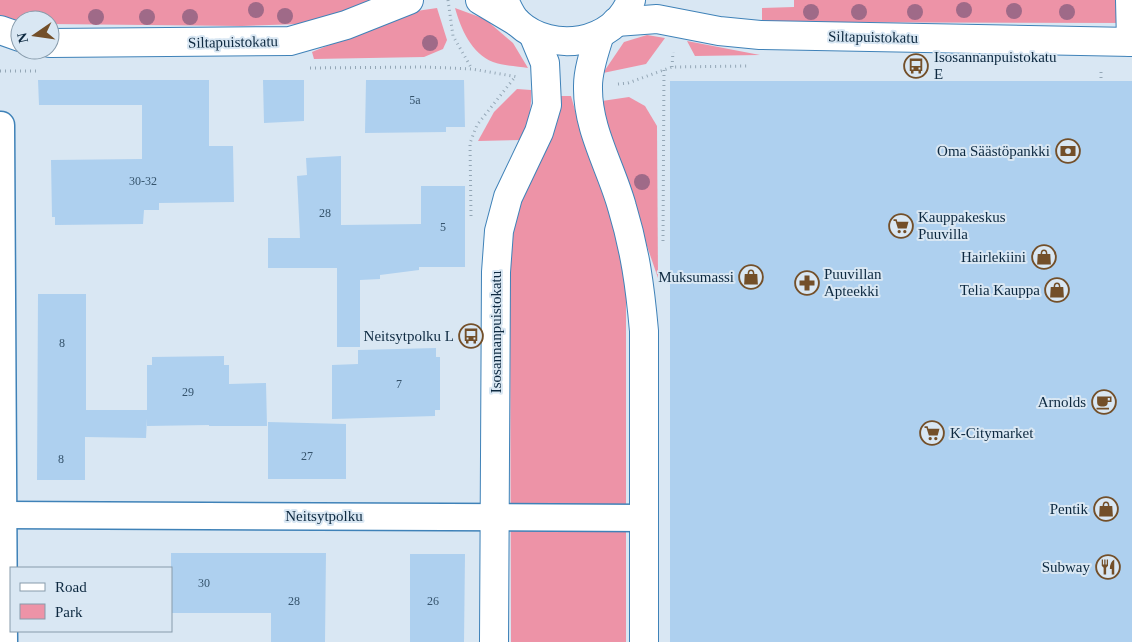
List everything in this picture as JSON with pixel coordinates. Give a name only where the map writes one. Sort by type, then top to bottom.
[{"type":"street","name":"Siltapuistokatu","points":[[60,42],[290,41],[346,26],[409,0]]},
{"type":"street","points":[[480,0],[518,19]]},
{"type":"street","points":[[631,0],[608,28],[591,64],[588,86],[592,121],[622,204],[634,248],[640,287],[644,331],[644,642]]},
{"type":"street","points":[[1130,0],[1131,42]]},
{"type":"street","name":"Siltapuistokatu","points":[[518,19],[544,38],[563,42],[582,41],[608,28],[657,19],[718,32],[760,35],[1131,42]]},
{"type":"street","name":"Isosannanpuistokatu","points":[[494,642],[496,272],[499,231],[508,197],[539,132],[547,105],[545,63],[518,19]]},
{"type":"street","points":[[1,125],[4,642]]},
{"type":"street","name":"Neitsytpolku","points":[[3,515],[644,518]]},
{"type":"path","points":[[448,0],[453,36],[472,69]]},
{"type":"path","points":[[308,68],[426,66],[472,69],[546,82]]},
{"type":"path","points":[[588,86],[628,83],[672,67]]},
{"type":"path","points":[[0,71],[43,71]]},
{"type":"green space","points":[[0,0],[372,0],[345,12],[300,24],[242,26],[60,24],[60,10],[10,10],[10,18],[0,15]]},
{"type":"green space","points":[[794,0],[1132,0],[1132,23],[762,22],[762,8],[794,7]]},
{"type":"green space","points":[[437,8],[447,40],[443,49],[424,57],[314,59],[312,52],[410,12]]},
{"type":"green space","points":[[455,8],[485,19],[513,43],[528,68],[497,63],[485,58],[468,40]]},
{"type":"green space","points":[[647,35],[665,38],[646,64],[603,73],[624,42]]},
{"type":"green space","points":[[687,41],[760,55],[695,56]]},
{"type":"green space","points":[[517,89],[531,90],[531,103],[523,140],[478,141],[494,112]]},
{"type":"green space","points":[[561,96],[571,96],[585,145],[615,224],[626,287],[626,642],[511,642],[510,270],[513,235],[519,208],[551,135]]},
{"type":"green space","points":[[629,97],[645,106],[657,126],[658,278],[606,127],[602,101]]},
{"type":"building","points":[[38,80],[209,80],[209,146],[233,146],[234,202],[159,203],[159,210],[144,210],[143,224],[55,225],[55,217],[52,217],[51,160],[142,159],[142,105],[39,105]]},
{"type":"building","points":[[263,80],[304,80],[304,121],[264,123]]},
{"type":"building","points":[[366,80],[464,80],[465,127],[446,127],[446,132],[365,133]]},
{"type":"building","name":"Kauppakeskus Puuvilla","points":[[670,81],[1132,81],[1132,642],[670,642]]},
{"type":"building","points":[[341,156],[341,225],[421,224],[421,186],[465,186],[465,267],[419,267],[419,270],[380,275],[380,279],[360,280],[360,347],[337,347],[337,268],[268,268],[268,238],[300,238],[297,176],[307,175],[306,158]]},
{"type":"building","points":[[38,294],[86,294],[86,410],[147,410],[147,365],[152,365],[152,357],[224,356],[224,365],[229,365],[229,384],[266,383],[267,426],[147,426],[147,418],[146,438],[85,437],[85,480],[37,480]]},
{"type":"building","points":[[436,348],[436,357],[440,357],[440,410],[435,410],[435,416],[332,419],[332,365],[358,364],[358,350]]},
{"type":"building","points":[[268,422],[346,424],[346,479],[268,479]]},
{"type":"building","points":[[171,553],[326,553],[325,642],[271,642],[271,613],[172,613]]},
{"type":"building","points":[[410,554],[465,554],[464,642],[410,642]]},
{"type":"place","name":"Isosannanpuistokatu E","points":[[916,66]]},
{"type":"place","name":"Oma Säästöpankki","points":[[1068,151]]},
{"type":"place","name":"Kauppakeskus Puuvilla","points":[[901,226]]},
{"type":"place","name":"Hairlekiini","points":[[1044,257]]},
{"type":"place","name":"Muksumassi","points":[[751,277]]},
{"type":"place","name":"Puuvillan Apteekki","points":[[807,283]]},
{"type":"place","name":"Telia Kauppa","points":[[1057,290]]},
{"type":"place","name":"Neitsytpolku L","points":[[471,336]]},
{"type":"place","name":"Arnolds","points":[[1104,402]]},
{"type":"place","name":"K-Citymarket","points":[[932,433]]},
{"type":"place","name":"Pentik","points":[[1106,509]]},
{"type":"place","name":"Subway","points":[[1108,567]]}]
